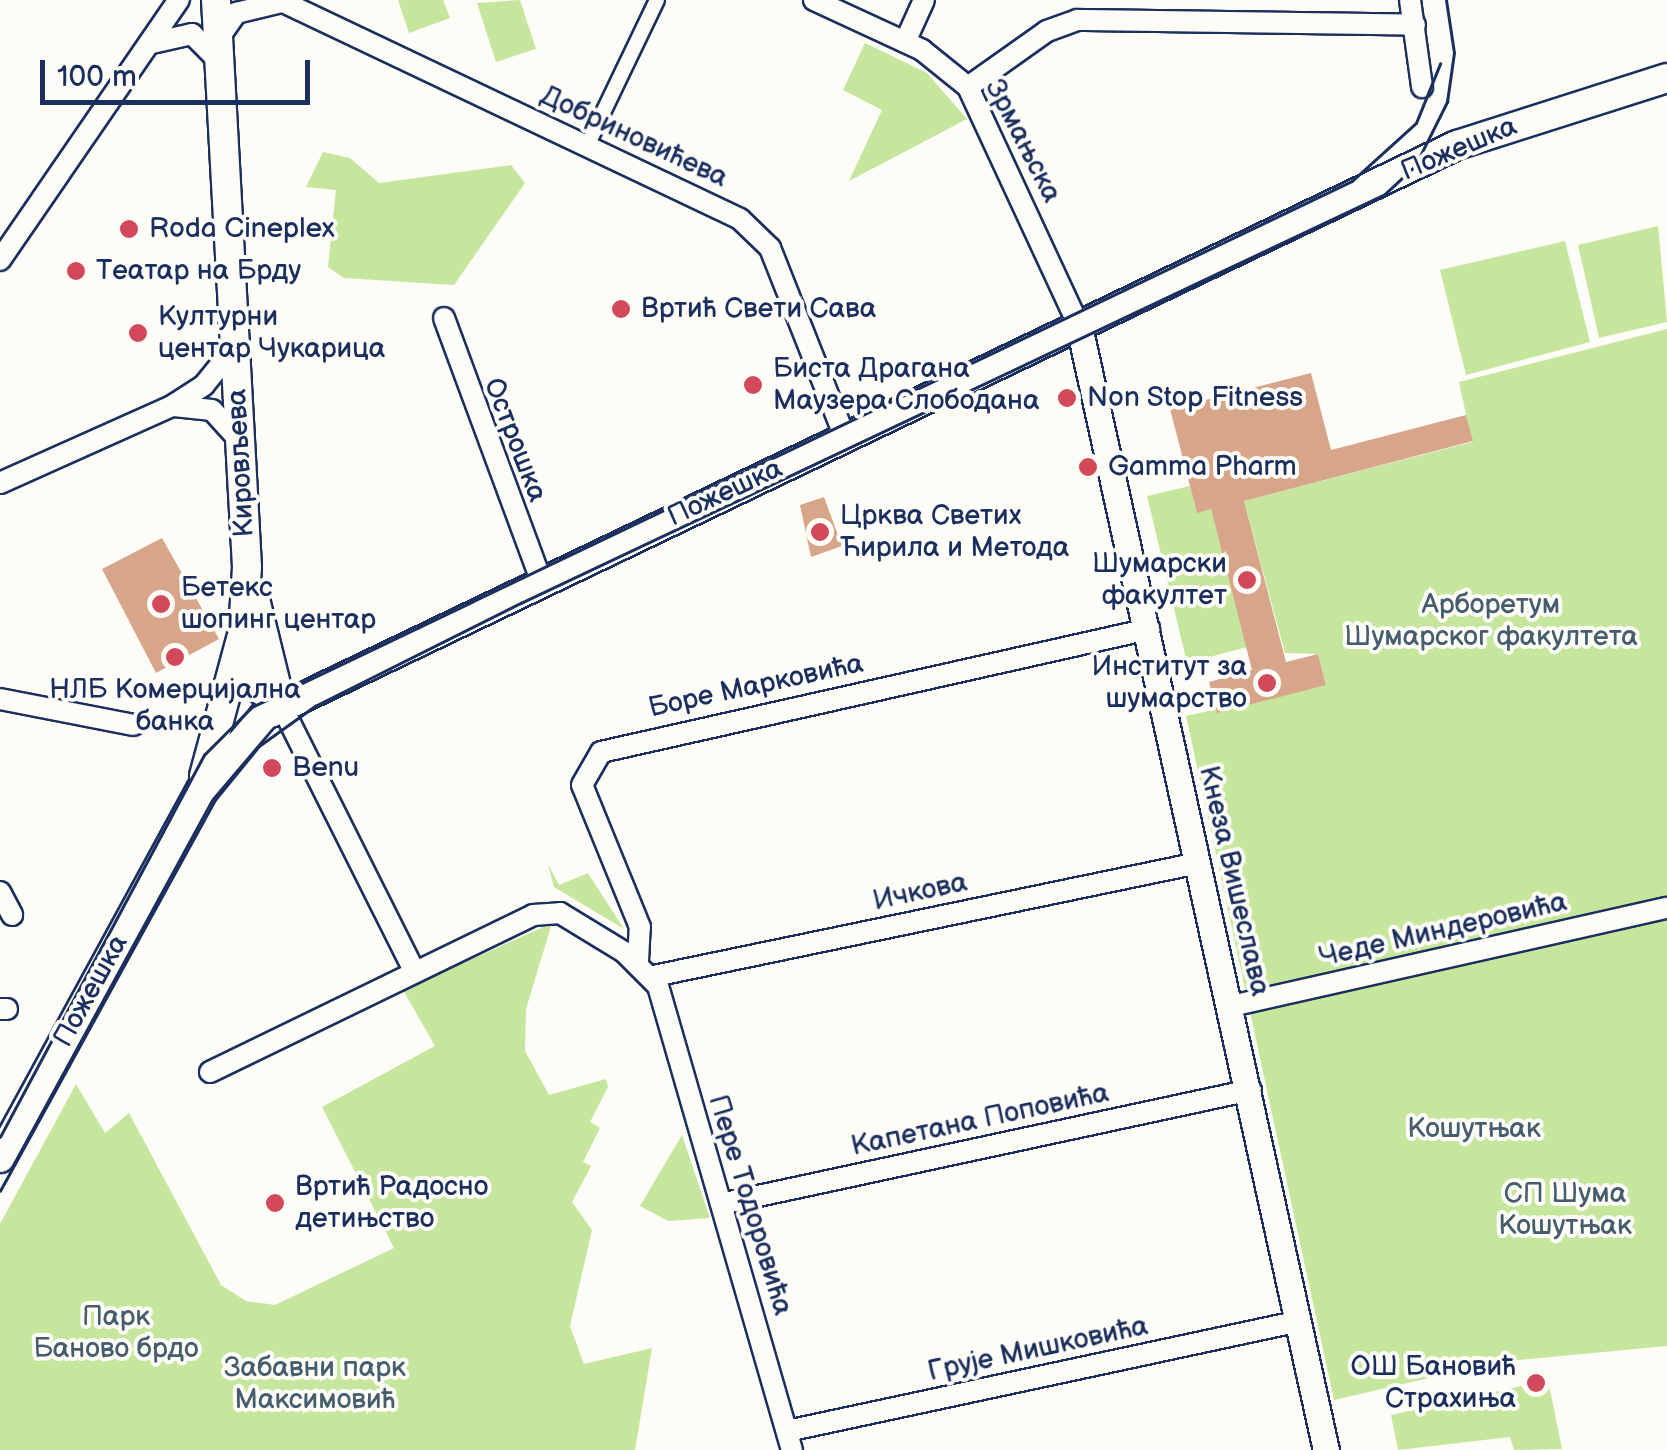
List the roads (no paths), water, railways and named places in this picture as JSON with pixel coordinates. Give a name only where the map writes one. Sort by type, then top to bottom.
[{"type":"main road","name":"Кировљева","points":[[216,0],[247,567],[243,632],[252,683],[282,706]]},
{"type":"main road","name":"Пожешка","points":[[0,1158],[201,790],[229,749],[282,706],[1457,144],[1667,78]]},
{"type":"main road","name":"Кировљева","points":[[247,567],[282,706]]},
{"type":"main road","points":[[201,790],[243,632]]},
{"type":"street","points":[[0,260],[179,0]]},
{"type":"street","points":[[587,146],[657,0]]},
{"type":"street","name":"Зрмањска","points":[[814,0],[906,42],[968,87],[1080,326]]},
{"type":"street","points":[[906,42],[924,0]]},
{"type":"street","points":[[1410,0],[1422,87]]},
{"type":"street","name":"Добриновићева","points":[[218,50],[236,13],[281,1],[712,202],[764,240],[845,437]]},
{"type":"street","points":[[968,87],[1047,31],[1077,20],[1415,25]]},
{"type":"street","points":[[150,44],[192,34],[218,50]]},
{"type":"street","name":"Острошка","points":[[444,318],[540,580]]},
{"type":"street","name":"Кнеза Вишеслава","points":[[1080,326],[1251,1090],[1326,1450]]},
{"type":"street","points":[[0,484],[172,406],[204,385],[235,347]]},
{"type":"street","points":[[172,406],[212,410],[241,443]]},
{"type":"street","name":"Боре Марковића","points":[[646,968],[640,927],[582,785],[602,752],[1148,628]]},
{"type":"street","points":[[0,698],[134,724]]},
{"type":"street","points":[[282,706],[414,970]]},
{"type":"street","name":"Ичкова","points":[[646,968],[1198,863]]},
{"type":"street","points":[[0,892],[12,915]]},
{"type":"street","name":"Чеде Миндеровића","points":[[1231,1006],[1667,908]]},
{"type":"street","points":[[210,1072],[414,970],[544,912],[566,916],[646,968]]},
{"type":"street","name":"Пере Тодоровића","points":[[646,968],[721,1204],[789,1440]]},
{"type":"street","name":"Капетана Поповића","points":[[721,1204],[1251,1090]]},
{"type":"street","name":"Грује Мишковића","points":[[789,1440],[1300,1321]]},
{"type":"tram line","points":[[0,1191],[215,800],[259,746],[315,706],[521,603],[1385,194],[1415,166],[1447,102],[1454,53],[1446,0]]},
{"type":"tram line","points":[[0,1137],[204,755],[252,707],[1352,181],[1416,123],[1440,64]]},
{"type":"place","name":"Roda Cineplex","points":[[129,229]]},
{"type":"place","name":"Театар на Брду","points":[[76,271]]},
{"type":"place","name":"Вртић Свети Сава","points":[[621,309]]},
{"type":"place","name":"Културни центар Чукарица","points":[[138,333]]},
{"type":"place","name":"Биста Драгана Маузера Слободана","points":[[753,385]]},
{"type":"place","name":"Non Stop Fitness","points":[[1067,398]]},
{"type":"place","name":"Gamma Pharm","points":[[1088,467]]},
{"type":"place","name":"Црква Светих Ћирила и Метода","points":[[820,532]]},
{"type":"place","name":"Шумарски факултет","points":[[1247,580]]},
{"type":"place","name":"Бетекс шопинг центар","points":[[161,604]]},
{"type":"place","name":"НЛБ Комерцијална банка","points":[[175,657]]},
{"type":"place","name":"Институт за шумарство","points":[[1267,683]]},
{"type":"place","name":"Benu","points":[[272,768]]},
{"type":"place","name":"Вртић Радосно детињство","points":[[275,1203]]},
{"type":"place","name":"ОШ Бановић Страхиња","points":[[1536,1383]]},
{"type":"park label","name":"Арборетум Шумарског факултета","points":[[1491,621]]},
{"type":"park label","name":"Кошутњак","points":[[1474,1129]]},
{"type":"park label","name":"СП Шума Кошутњак","points":[[1565,1210]]},
{"type":"park label","name":"Парк Баново брдо","points":[[116,1333]]},
{"type":"park label","name":"Забавни парк Максимовић","points":[[315,1384]]}]
